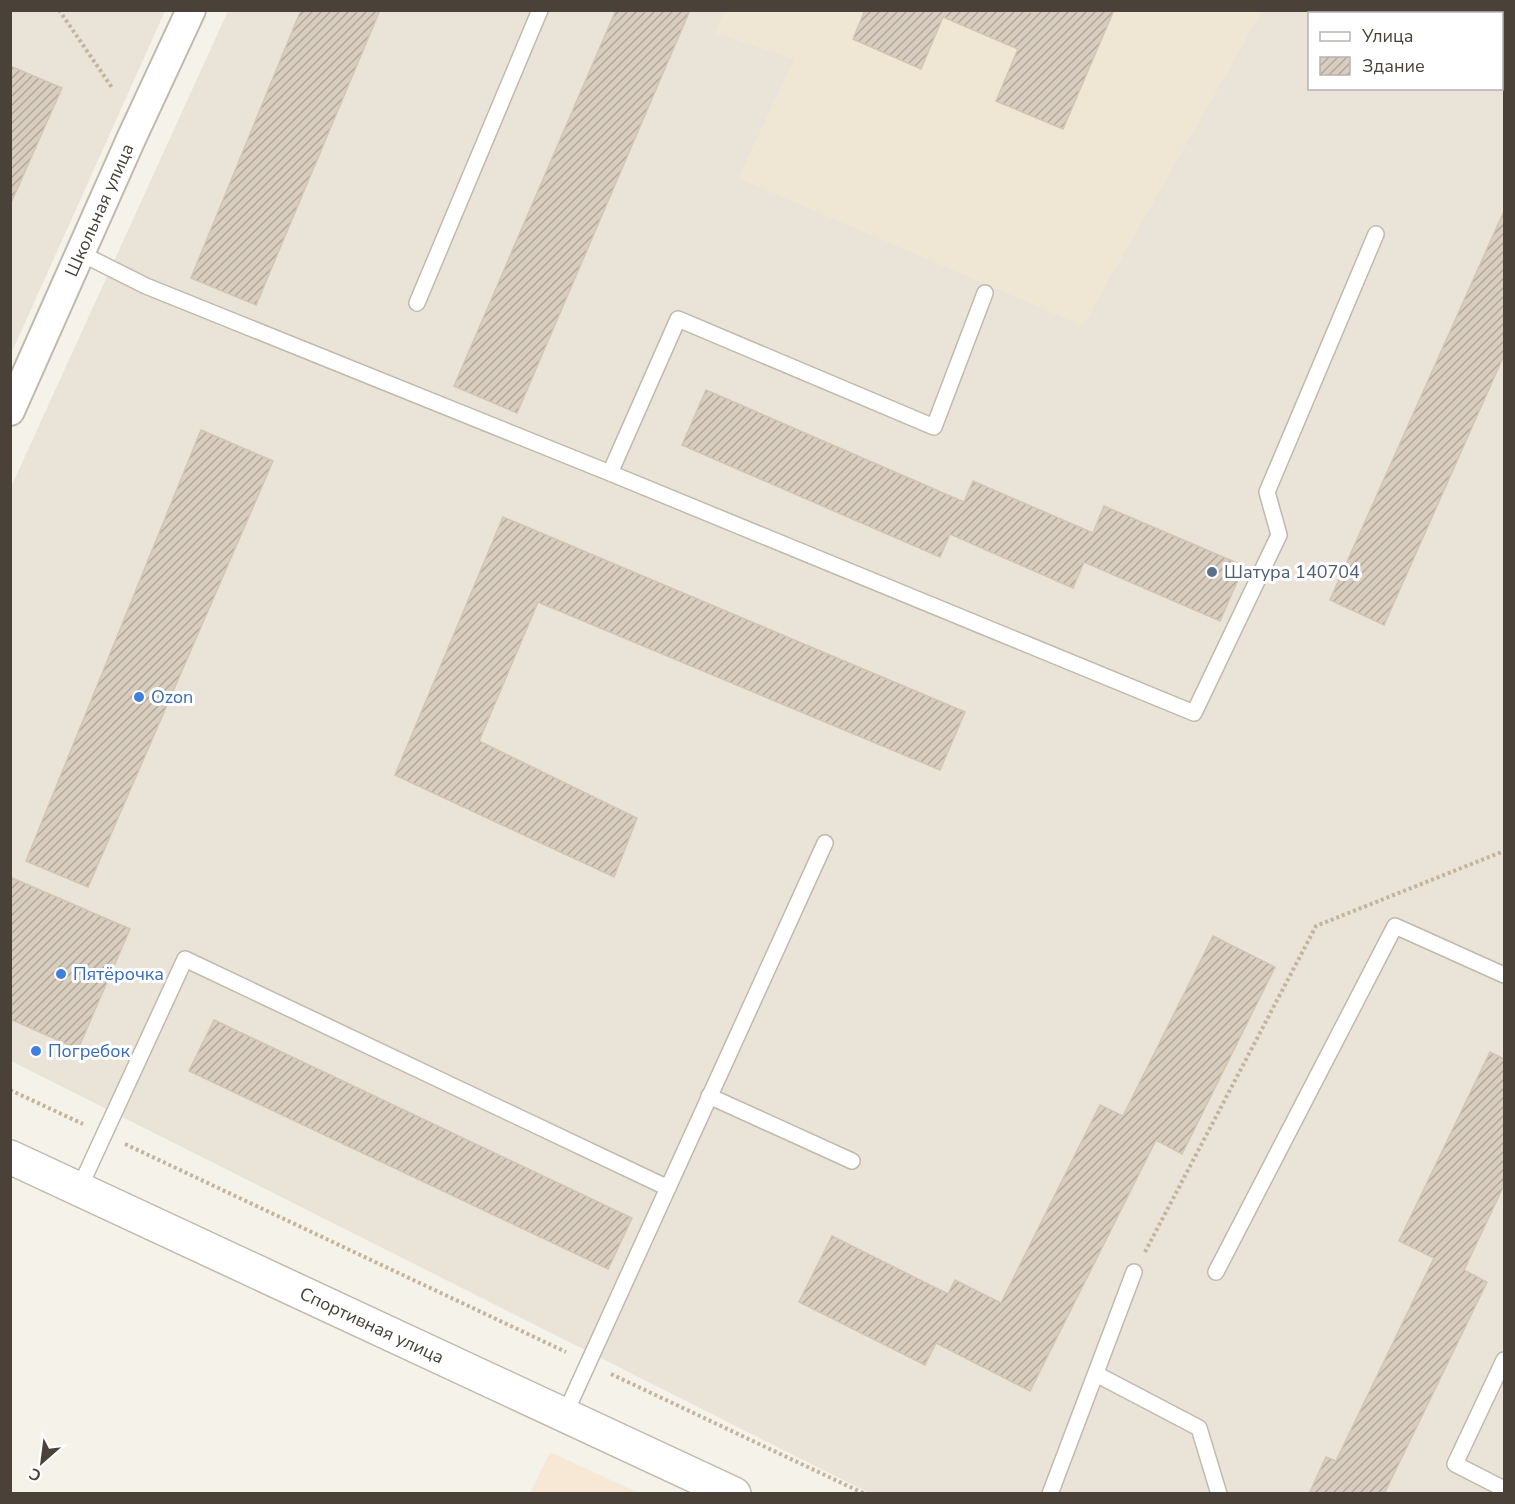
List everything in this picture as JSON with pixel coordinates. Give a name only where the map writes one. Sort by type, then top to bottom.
[{"type":"street","name":"Школьная улица","points":[[10,411],[191,10]]},
{"type":"street","name":"Спортивная улица","points":[[10,1158],[734,1494]]},
{"type":"lane","points":[[417,303],[540,10]]},
{"type":"lane","points":[[80,253],[146,286],[610,473],[1194,713],[1279,535],[1267,492],[1376,234]]},
{"type":"lane","points":[[610,473],[678,319],[934,427],[985,293]]},
{"type":"lane","points":[[565,1414],[825,843]]},
{"type":"lane","points":[[1216,1272],[1395,926],[1504,975]]},
{"type":"lane","points":[[79,1189],[185,959],[668,1188]]},
{"type":"lane","points":[[709,1096],[852,1161]]},
{"type":"lane","points":[[1050,1494],[1134,1272]]},
{"type":"lane","points":[[1504,1360],[1455,1464],[1504,1489]]},
{"type":"lane","points":[[1096,1374],[1199,1428],[1219,1494]]},
{"type":"path","points":[[60,10],[113,89]]},
{"type":"path","points":[[1134,1272],[1316,926],[1504,851]]},
{"type":"path","points":[[10,1090],[865,1494]]},
{"type":"shaded area","points":[[725,10],[1262,11],[1083,326],[738,178],[794,59],[715,33]]},
{"type":"shaded area","points":[[11,11],[165,11],[11,354]]},
{"type":"shaded area","points":[[228,11],[1504,11],[1504,1493],[869,1493],[11,1061],[11,487]]},
{"type":"shaded area","points":[[550,1452],[639,1493],[530,1493]]},
{"type":"building","points":[[301,10],[380,10],[256,305],[191,278]]},
{"type":"building","points":[[616,10],[690,10],[517,413],[454,386]]},
{"type":"building","points":[[865,10],[1025,10],[1032,13],[1033,10],[1114,10],[1063,129],[996,101],[1018,49],[943,17],[921,69],[853,39]]},
{"type":"building","points":[[1483,10],[1504,10],[1504,20],[1503,12]]},
{"type":"building","points":[[10,66],[62,88],[10,205]]},
{"type":"building","points":[[1504,211],[1504,355],[1384,625],[1330,600]]},
{"type":"building","points":[[706,390],[964,502],[973,481],[1093,533],[1104,506],[1244,566],[1220,621],[1084,562],[1073,588],[950,534],[940,557],[682,445]]},
{"type":"building","points":[[201,430],[273,461],[88,887],[26,861]]},
{"type":"building","points":[[503,517],[965,712],[940,770],[538,602],[479,741],[637,818],[614,877],[395,775]]},
{"type":"building","name":"Пятёрочка","points":[[10,877],[130,929],[78,1049],[10,1019]]},
{"type":"building","points":[[1213,936],[1275,967],[1182,1154],[1156,1140],[1030,1391],[936,1343],[925,1365],[799,1302],[832,1236],[948,1294],[955,1280],[1001,1303],[1100,1105],[1123,1116]]},
{"type":"building","points":[[214,1020],[632,1218],[608,1269],[189,1071]]},
{"type":"building","points":[[1490,1052],[1504,1059],[1504,1185],[1464,1270],[1487,1282],[1384,1494],[1309,1494],[1326,1457],[1336,1461],[1434,1258],[1399,1241]]},
{"type":"place","name":"Шатура 140704","points":[[1212,572]]},
{"type":"place","name":"Ozon","points":[[139,697]]},
{"type":"place","name":"Пятёрочка","points":[[61,974]]},
{"type":"place","name":"Погребок","points":[[36,1051]]}]
